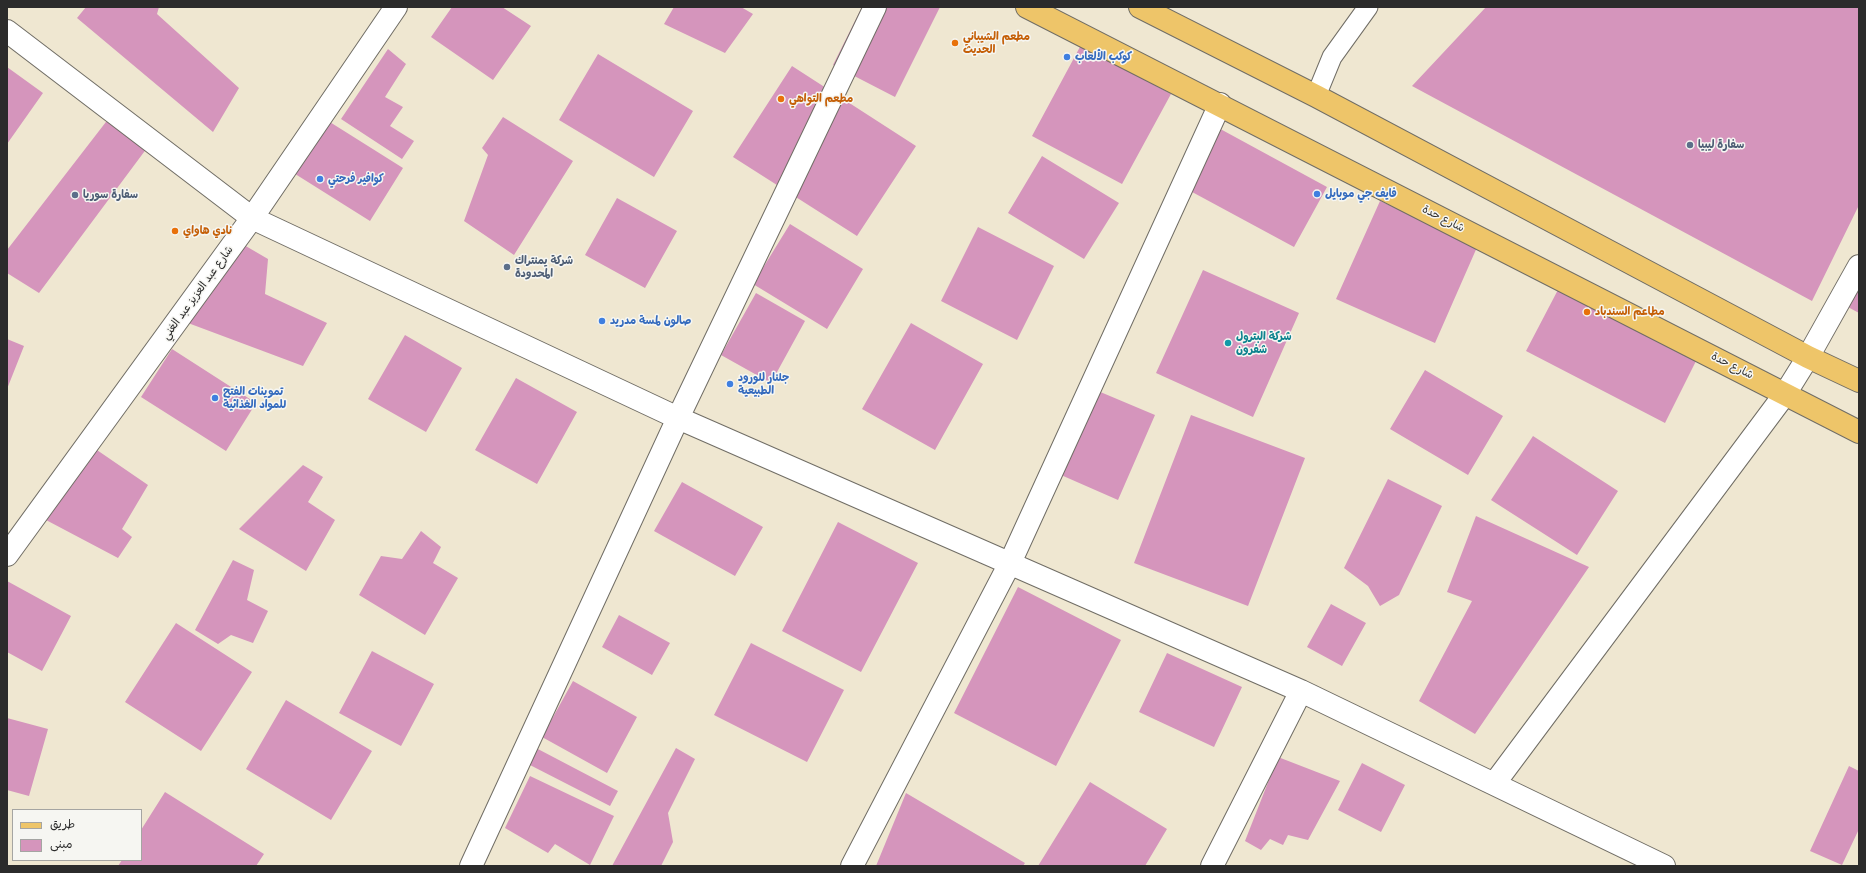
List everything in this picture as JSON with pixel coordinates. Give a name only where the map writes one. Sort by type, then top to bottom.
[{"type":"main road","name":"شارع حدة","points":[[1027,7],[1220,104],[1859,432]]},
{"type":"main road","points":[[1140,7],[1316,96],[1808,357],[1859,382]]},
{"type":"street","name":"شارع عبد العزيز عبد الغني","points":[[7,555],[252,218],[396,7]]},
{"type":"street","points":[[471,866],[678,418],[875,7]]},
{"type":"street","points":[[7,31],[252,218],[678,418],[1301,691],[1664,866]]},
{"type":"street","points":[[852,866],[1010,563],[1220,104]]},
{"type":"street","points":[[1494,784],[1785,394],[1808,357],[1859,266]]},
{"type":"street","points":[[1212,866],[1301,691]]},
{"type":"lane","points":[[1316,96],[1332,57],[1368,7]]},
{"type":"building","points":[[86,7],[159,7],[157,14],[239,88],[213,132],[77,18]]},
{"type":"building","points":[[452,7],[502,7],[531,26],[493,80],[431,37]]},
{"type":"building","points":[[674,7],[741,7],[753,14],[725,53],[664,24]]},
{"type":"building","points":[[862,7],[940,7],[895,97],[833,65]]},
{"type":"building","name":"سفارة ليبيا","points":[[1486,7],[1859,7],[1859,205],[1812,301],[1412,86]]},
{"type":"building","points":[[1081,45],[1171,94],[1122,184],[1032,136]]},
{"type":"building","points":[[388,49],[406,64],[385,97],[403,107],[390,126],[414,141],[402,159],[341,119]]},
{"type":"building","points":[[598,54],[693,111],[654,177],[559,120]]},
{"type":"building","points":[[792,66],[916,146],[857,236],[733,157]]},
{"type":"building","points":[[7,67],[43,93],[7,144]]},
{"type":"building","points":[[503,117],[573,161],[514,255],[464,221],[488,155],[482,148]]},
{"type":"building","points":[[109,118],[147,148],[39,293],[7,273],[7,250]]},
{"type":"building","points":[[325,119],[403,168],[370,221],[292,172]]},
{"type":"building","points":[[1213,125],[1327,187],[1294,247],[1181,186]]},
{"type":"building","points":[[1042,156],[1119,203],[1084,259],[1008,213]]},
{"type":"building","points":[[617,198],[677,231],[645,288],[585,255]]},
{"type":"building","points":[[1380,201],[1478,245],[1435,343],[1336,299]]},
{"type":"building","points":[[790,224],[863,269],[827,329],[753,284]]},
{"type":"building","points":[[978,227],[1054,266],[1017,340],[941,301]]},
{"type":"building","points":[[244,245],[268,259],[265,294],[327,323],[303,366],[188,323]]},
{"type":"building","name":"شركة البترول شفرون","points":[[1203,270],[1299,313],[1253,417],[1156,373]]},
{"type":"building","points":[[1859,283],[1859,313],[1846,306]]},
{"type":"building","points":[[1561,284],[1699,355],[1665,423],[1526,351]]},
{"type":"building","points":[[756,293],[805,321],[771,383],[721,355]]},
{"type":"building","points":[[911,323],[983,364],[935,450],[862,409]]},
{"type":"building","points":[[405,335],[462,368],[426,432],[368,399]]},
{"type":"building","points":[[7,339],[24,346],[7,389]]},
{"type":"building","points":[[172,349],[256,403],[226,451],[141,397]]},
{"type":"building","points":[[1425,370],[1503,416],[1468,475],[1390,429]]},
{"type":"building","points":[[516,378],[577,412],[537,484],[475,450]]},
{"type":"building","points":[[1098,391],[1155,415],[1118,500],[1061,475]]},
{"type":"building","points":[[1191,415],[1305,458],[1248,606],[1134,563]]},
{"type":"building","points":[[1533,436],[1618,491],[1577,555],[1491,500]]},
{"type":"building","points":[[94,448],[148,485],[122,529],[132,537],[118,558],[46,520]]},
{"type":"building","points":[[303,465],[323,477],[308,502],[335,520],[306,571],[239,529]]},
{"type":"building","points":[[1388,479],[1442,506],[1399,595],[1380,606],[1368,586],[1344,568]]},
{"type":"building","points":[[682,482],[763,527],[735,576],[654,531]]},
{"type":"building","points":[[1476,516],[1589,567],[1475,734],[1419,701],[1472,601],[1447,592]]},
{"type":"building","points":[[838,522],[918,563],[861,672],[782,631]]},
{"type":"building","points":[[421,531],[441,547],[433,563],[458,578],[425,635],[359,595],[381,556],[402,559]]},
{"type":"building","points":[[233,560],[254,570],[247,600],[268,611],[253,643],[231,635],[218,644],[195,630]]},
{"type":"building","points":[[7,581],[71,616],[42,671],[7,652]]},
{"type":"building","points":[[1018,587],[1121,640],[1056,766],[954,713]]},
{"type":"building","points":[[1331,604],[1366,623],[1342,666],[1307,647]]},
{"type":"building","points":[[619,615],[670,643],[652,675],[602,647]]},
{"type":"building","points":[[176,623],[252,672],[201,751],[125,702]]},
{"type":"building","points":[[751,643],[844,690],[807,762],[714,715]]},
{"type":"building","points":[[372,651],[434,684],[401,746],[339,713]]},
{"type":"building","points":[[1167,653],[1242,687],[1214,747],[1139,712]]},
{"type":"building","points":[[573,681],[637,717],[607,773],[542,737]]},
{"type":"building","points":[[286,700],[372,751],[331,820],[246,769]]},
{"type":"building","points":[[7,718],[48,729],[29,796],[7,790]]},
{"type":"building","points":[[536,748],[618,791],[610,806],[528,764]]},
{"type":"building","points":[[676,748],[695,759],[668,813],[673,842],[661,866],[612,866]]},
{"type":"building","points":[[1278,757],[1340,781],[1308,840],[1288,835],[1283,845],[1270,839],[1261,850],[1245,841]]},
{"type":"building","points":[[1362,763],[1405,785],[1381,832],[1338,810]]},
{"type":"building","points":[[1849,766],[1859,771],[1859,829],[1842,865],[1810,851]]},
{"type":"building","points":[[530,776],[614,816],[590,865],[555,844],[548,853],[505,828]]},
{"type":"building","points":[[1090,782],[1167,829],[1145,866],[1038,866]]},
{"type":"building","points":[[165,792],[264,854],[256,866],[118,866],[121,861],[142,861],[142,828]]},
{"type":"building","points":[[906,793],[1025,863],[1023,866],[876,866]]},
{"type":"place","name":"مطعم الشيباني الحديث","points":[[955,43]]},
{"type":"place","name":"كوكب الألعاب","points":[[1067,57]]},
{"type":"place","name":"مطعم التواهي","points":[[781,99]]},
{"type":"place","name":"سفارة ليبيا","points":[[1690,145]]},
{"type":"place","name":"كوافير فرحتي","points":[[320,179]]},
{"type":"place","name":"فايف جي موبايل","points":[[1317,194]]},
{"type":"place","name":"سفارة سوريا","points":[[75,195]]},
{"type":"place","name":"نادي هاواي","points":[[175,231]]},
{"type":"place","name":"شركة يمنتراك المحدودة","points":[[507,267]]},
{"type":"place","name":"مطاعم السندباد","points":[[1587,312]]},
{"type":"place","name":"صالون لمسة مدريد","points":[[602,321]]},
{"type":"place","name":"شركة البترول شفرون","points":[[1228,343]]},
{"type":"place","name":"جلنار للورود الطبيعية","points":[[730,384]]},
{"type":"place","name":"تموينات الفتح للمواد الغذائية","points":[[215,398]]}]
